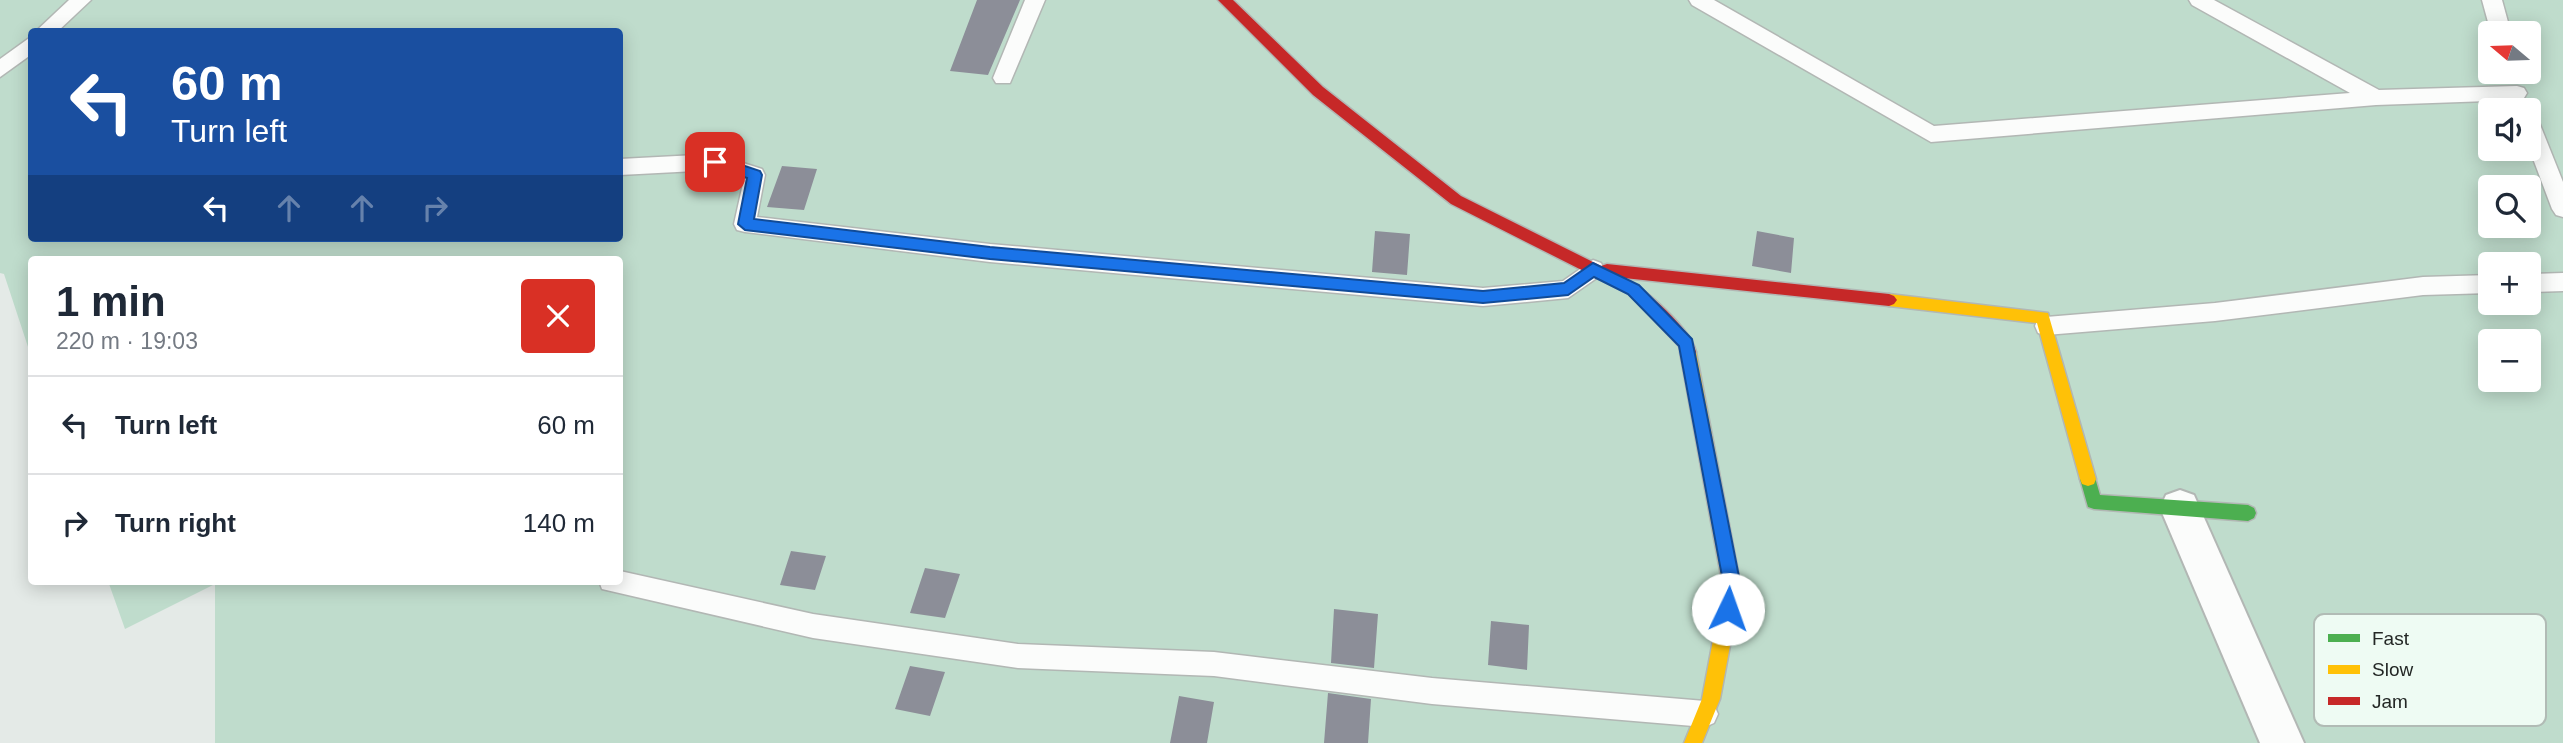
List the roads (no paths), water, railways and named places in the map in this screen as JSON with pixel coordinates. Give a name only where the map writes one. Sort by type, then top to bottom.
[{"type":"street","points":[[1224,0],[1318,92],[1456,200],[1634,290],[1686,343],[1732,587],[1711,699],[1693,743]]},
{"type":"street","points":[[1593,269],[2043,317],[2094,502],[2248,513]]},
{"type":"street","points":[[2180,508],[2281,743]]},
{"type":"lane","points":[[48,28],[80,0]]},
{"type":"lane","points":[[1003,78],[1035,0]]},
{"type":"lane","points":[[1699,0],[1931,134],[2376,98],[2478,101]]},
{"type":"lane","points":[[2199,0],[2376,98]]},
{"type":"lane","points":[[2492,0],[2498,21]]},
{"type":"lane","points":[[0,70],[28,46]]},
{"type":"lane","points":[[2541,153],[2563,209]]},
{"type":"lane","points":[[623,167],[715,162],[755,175],[745,224],[990,253],[1483,297],[1568,289],[1593,269]]},
{"type":"lane","points":[[2541,283],[2563,282]]},
{"type":"lane","points":[[2046,326],[2215,312],[2423,286],[2478,284]]},
{"type":"lane","points":[[623,584],[813,626],[1018,656],[1213,664],[1432,691],[1705,713]]}]
